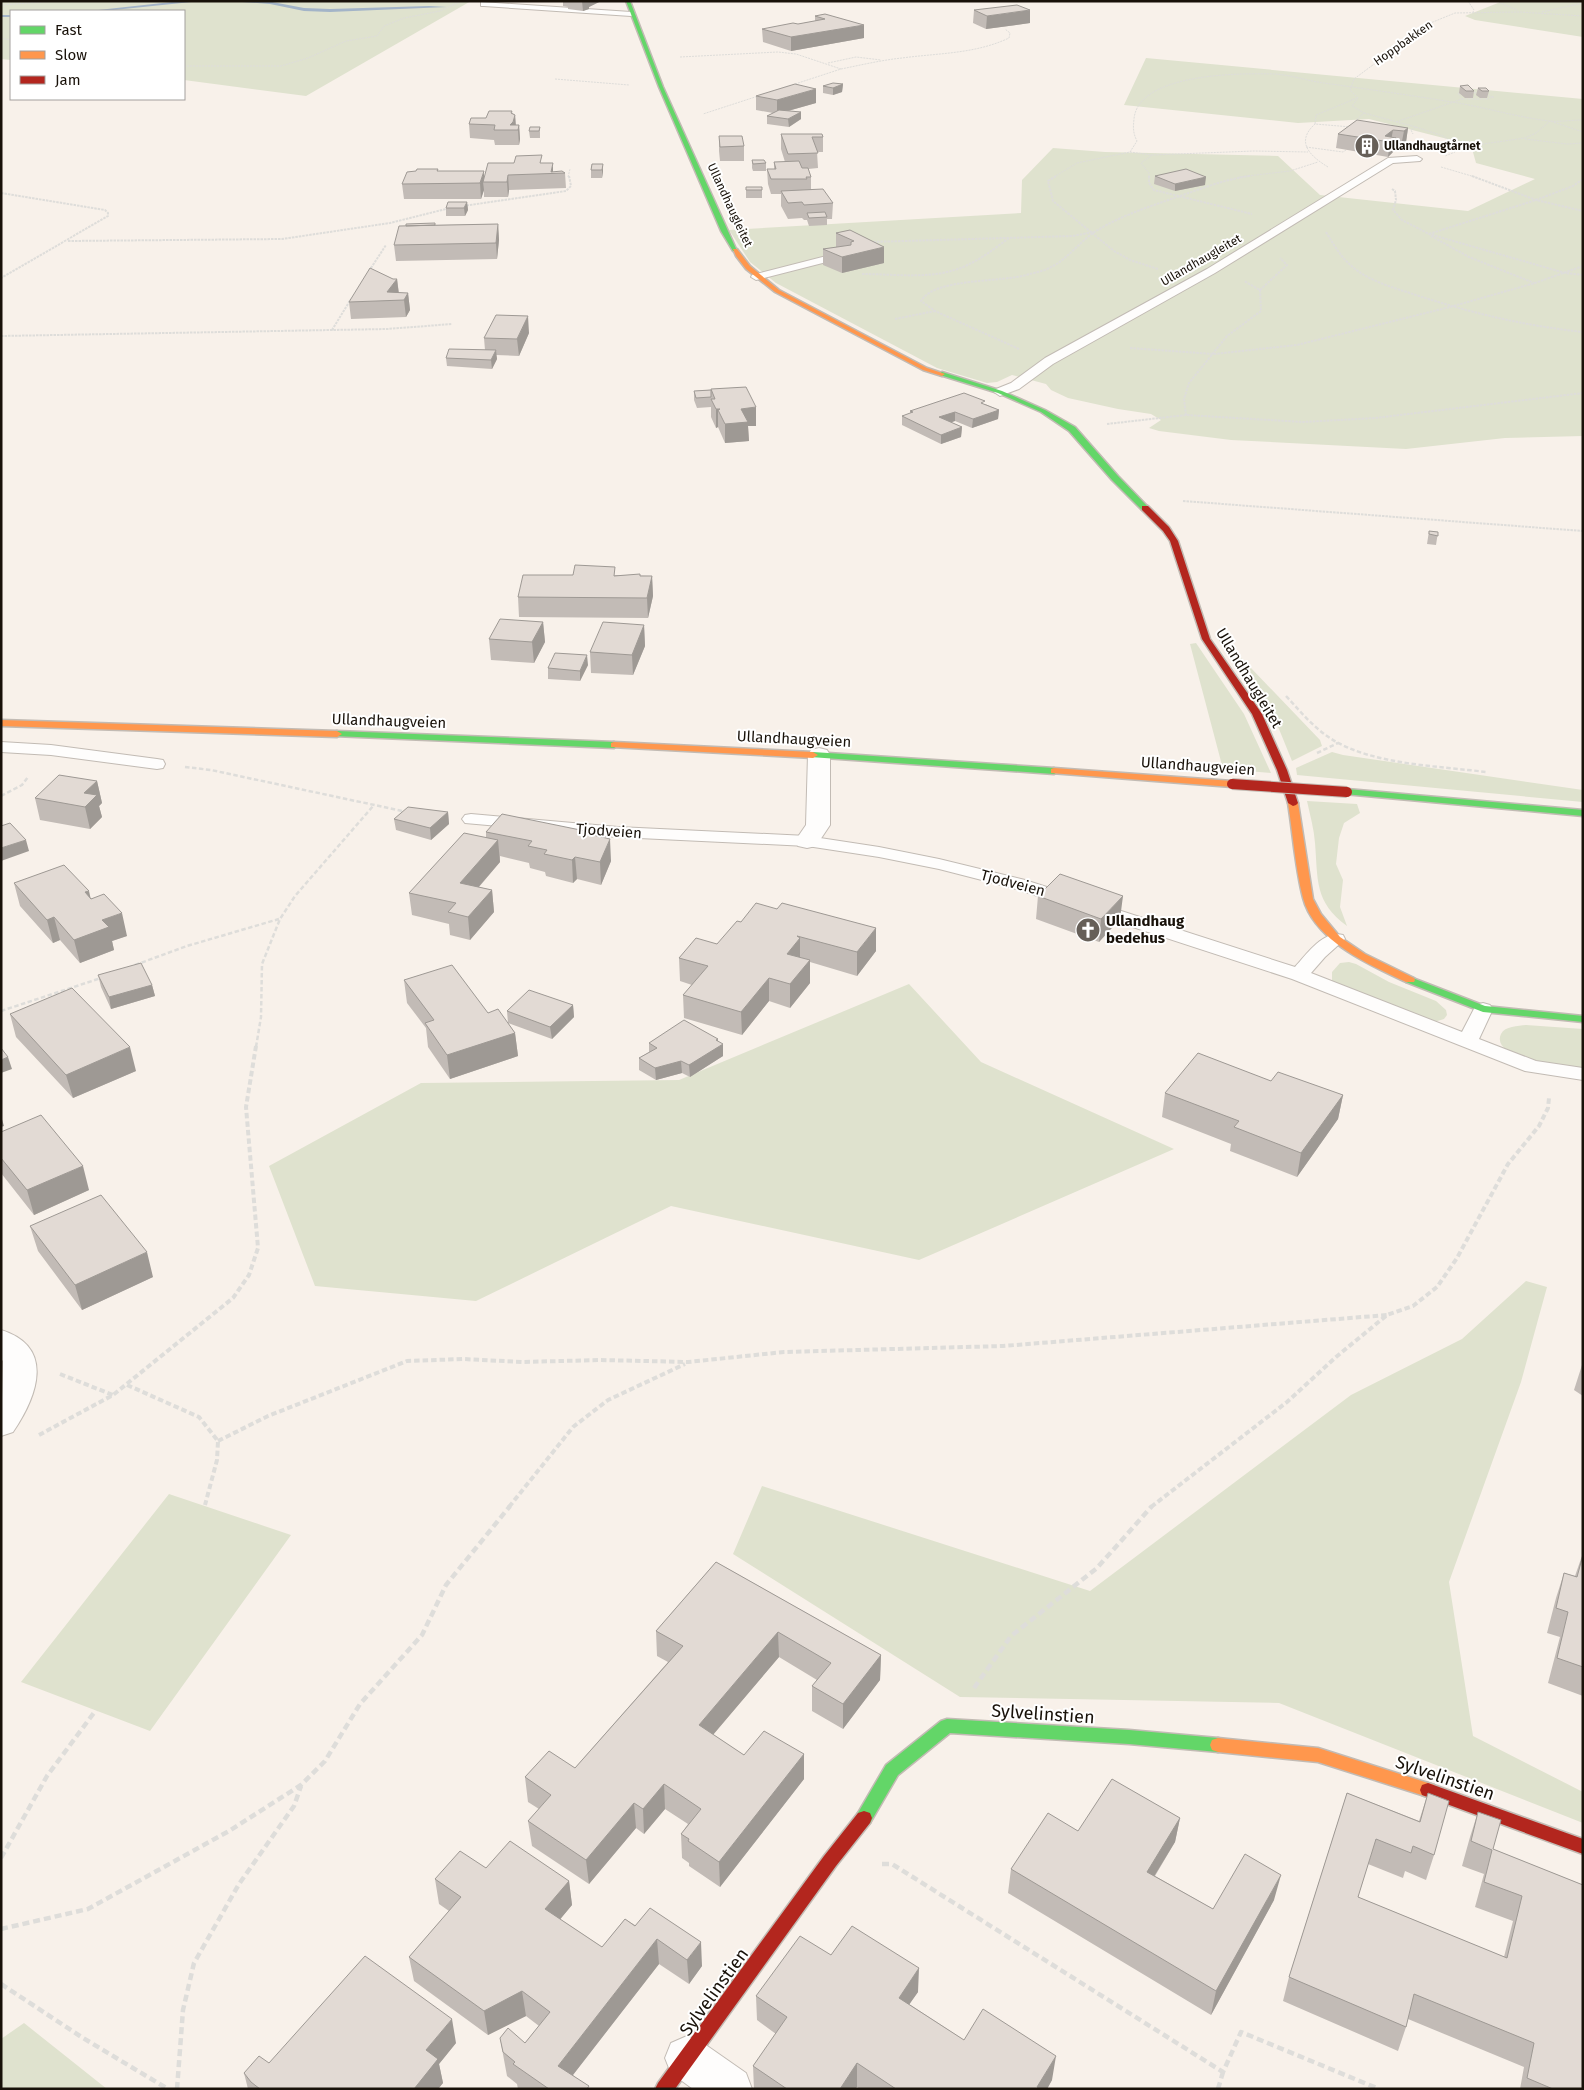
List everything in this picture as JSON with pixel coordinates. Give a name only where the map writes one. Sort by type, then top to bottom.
[{"type":"street","name":"Ullandhaugleitet","points":[[628,1],[631,14],[652,59],[662,88],[724,231],[740,259],[756,277],[777,291],[925,369],[1000,392],[1043,411],[1072,430],[1132,497],[1166,530],[1174,541],[1196,602],[1206,639],[1257,714],[1282,770],[1293,802],[1308,899],[1316,915],[1336,939],[1361,956],[1395,974],[1483,1009],[1583,1019]]},
{"type":"street","name":"Ullandhaugveien","points":[[1,723],[473,739],[819,754],[1347,792],[1583,813]]},
{"type":"street","points":[[807,841],[818,825],[819,754]]},
{"type":"street","points":[[1,1342],[19,1356],[21,1369],[21,1384],[12,1409],[1,1423]]},
{"type":"street","name":"Sylvelinstien","points":[[676,2073],[830,1861],[864,1820],[892,1770],[947,1726],[1129,1737],[1318,1755],[1422,1788],[1583,1847]]},
{"type":"street","points":[[676,2073],[730,2089]]},
{"type":"lane","points":[[484,4],[545,7],[594,14],[631,14]]},
{"type":"lane","name":"Ullandhaugleitet","points":[[1000,392],[1015,386],[1049,361],[1211,271],[1391,160],[1417,159]]},
{"type":"lane","points":[[756,277],[846,254]]},
{"type":"lane","points":[[1,747],[51,750],[157,764]]},
{"type":"lane","name":"Tjodveien","points":[[471,819],[618,832],[807,841],[879,852],[1019,884],[1100,908],[1299,975],[1532,1067],[1583,1074]]},
{"type":"lane","points":[[1299,975],[1318,953],[1336,939]]},
{"type":"lane","points":[[1467,1042],[1483,1009]]},
{"type":"path","points":[[1,5],[55,1]]},
{"type":"path","points":[[185,66],[281,66],[308,58],[346,41],[377,36],[384,26],[404,18],[440,11],[460,1]]},
{"type":"path","points":[[1468,1],[1474,10],[1472,12]]},
{"type":"path","points":[[1496,1],[1520,12]]},
{"type":"path","points":[[1535,13],[1583,4]]},
{"type":"path","name":"Hoppbakken","points":[[1352,87],[1354,79],[1428,24],[1455,13],[1535,13]]},
{"type":"path","points":[[1535,13],[1583,16]]},
{"type":"path","points":[[676,118],[692,118],[841,69],[883,61],[978,50],[1009,38],[1010,33],[1005,29]]},
{"type":"path","points":[[652,59],[778,52],[796,54],[841,69]]},
{"type":"path","points":[[827,63],[856,57],[883,61]]},
{"type":"path","points":[[1130,152],[1137,142],[1132,132],[1135,110],[1144,98],[1156,90],[1176,82],[1224,76],[1277,74],[1452,102],[1550,121],[1583,132]]},
{"type":"path","points":[[555,79],[662,88]]},
{"type":"path","points":[[1352,87],[1350,90],[1358,98]]},
{"type":"path","points":[[1396,122],[1462,99],[1487,99],[1494,97],[1480,93],[1458,92],[1462,99]]},
{"type":"path","points":[[1358,98],[1352,106],[1364,113],[1443,136],[1456,145],[1456,152],[1444,156],[1417,159]]},
{"type":"path","points":[[1315,124],[1316,115],[1322,111],[1358,98]]},
{"type":"path","points":[[1364,113],[1356,120],[1366,127]]},
{"type":"path","points":[[1434,142],[1455,148],[1525,138],[1536,133],[1550,121],[1583,120]]},
{"type":"path","points":[[1196,279],[1135,263],[1115,251],[1066,209],[1053,201],[1048,181],[1077,163],[1130,152],[1152,155],[1254,151],[1308,152],[1306,147],[1308,128],[1315,124],[1359,127]]},
{"type":"path","points":[[1416,127],[1411,130],[1413,134],[1411,136],[1419,138]]},
{"type":"path","points":[[1510,139],[1538,139],[1567,146],[1583,142]]},
{"type":"path","points":[[1306,147],[1343,152],[1346,150]]},
{"type":"path","points":[[1152,155],[1141,163],[1149,173],[1149,183],[1154,190],[1289,223]]},
{"type":"path","points":[[1049,361],[962,324],[935,311],[921,301],[924,296],[940,288],[960,283],[1002,280],[1025,276],[1052,268],[1094,232],[1124,216],[1239,177],[1284,173],[1318,162]]},
{"type":"path","points":[[1435,166],[1462,172],[1536,200],[1583,211]]},
{"type":"path","points":[[68,241],[301,237],[390,223],[432,211],[559,193],[570,189],[568,179],[570,169]]},
{"type":"path","points":[[1366,175],[1394,191],[1396,200],[1393,210],[1402,220],[1429,234],[1455,252],[1534,283]]},
{"type":"path","points":[[1429,234],[1536,200],[1573,186],[1583,179]]},
{"type":"path","points":[[1,193],[105,210],[108,213],[108,216],[68,241],[1,278]]},
{"type":"path","points":[[1323,227],[1348,263],[1372,278],[1450,307],[1496,318],[1583,332]]},
{"type":"path","points":[[870,242],[1073,236],[1094,232]]},
{"type":"path","points":[[1429,234],[1565,272],[1583,275]]},
{"type":"path","points":[[858,274],[937,273],[956,270],[976,260],[1009,238]]},
{"type":"path","points":[[366,276],[386,245]]},
{"type":"path","points":[[1081,343],[1214,354],[1297,345],[1450,307],[1534,283],[1583,266]]},
{"type":"path","points":[[1186,415],[1184,399],[1189,383],[1227,336],[1261,311],[1260,290],[1247,282],[1211,271]]},
{"type":"path","points":[[331,330],[351,299]]},
{"type":"path","points":[[1,336],[387,329],[452,324]]},
{"type":"path","points":[[1072,430],[1156,416],[1186,415],[1304,422],[1348,420],[1583,393]]},
{"type":"path","points":[[1132,497],[1583,531]]},
{"type":"path","points":[[1285,695],[1324,734],[1338,743],[1364,752],[1392,758],[1487,772]]},
{"type":"path","points":[[1324,750],[1338,743]]},
{"type":"path","points":[[157,764],[211,770],[405,812]]},
{"type":"path","points":[[36,1437],[113,1395],[127,1385],[233,1298],[249,1275],[258,1248],[246,1107],[261,1017],[262,964],[280,919],[295,896],[374,805]]},
{"type":"path","points":[[132,967],[187,946],[280,919]]},
{"type":"path","points":[[1,1011],[104,977]]},
{"type":"path","points":[[218,1441],[268,1416],[407,1361],[688,1362],[784,1352],[1002,1346],[1387,1316],[1413,1306],[1437,1287],[1457,1258],[1508,1164],[1539,1126],[1548,1108],[1550,1091]]},
{"type":"path","points":[[947,1726],[1012,1636],[1097,1568],[1155,1502],[1287,1402],[1336,1357],[1387,1316]]},
{"type":"path","points":[[1,1929],[88,1909],[229,1831],[301,1785],[325,1761],[360,1704],[422,1635],[446,1585],[573,1427],[608,1400],[688,1362]]},
{"type":"path","points":[[21,1369],[42,1367],[113,1395]]},
{"type":"path","points":[[127,1385],[199,1417],[218,1441],[217,1460],[205,1505]]},
{"type":"path","points":[[1,1858],[47,1776],[96,1710]]},
{"type":"path","points":[[177,2089],[183,2010],[194,1963],[238,1884],[294,1806],[301,1785]]},
{"type":"path","points":[[830,1861],[892,1864],[1224,2072]]},
{"type":"path","points":[[1,1984],[83,2038],[168,2089]]},
{"type":"path","points":[[1218,2089],[1240,2032],[1379,2089]]},
{"type":"green space","points":[[1,1],[471,1],[306,96],[185,80],[185,10],[10,10],[10,60],[1,59]]},
{"type":"green space","points":[[1503,1],[1583,1],[1583,37],[1475,20],[1465,16]]},
{"type":"green space","points":[[1146,58],[1583,99],[1583,436],[1505,438],[1406,449],[1231,440],[1159,431],[1149,428],[1161,420],[1151,414],[1068,398],[1051,390],[1046,384],[1012,375],[997,382],[987,383],[937,368],[776,283],[750,262],[729,230],[1021,213],[1022,180],[1053,148],[1105,152],[1278,156],[1320,195],[1468,211],[1535,179],[1476,163],[1471,145],[1369,119],[1298,123],[1124,105]]},
{"type":"green space","points":[[1218,637],[1228,644],[1320,740],[1322,746],[1292,761],[1279,729],[1269,712],[1220,643]]},
{"type":"green space","points":[[1196,643],[1244,714],[1271,773],[1223,769],[1190,644]]},
{"type":"green space","points":[[1332,752],[1583,790],[1583,802],[1297,775],[1296,768]]},
{"type":"green space","points":[[1307,801],[1357,804],[1360,813],[1344,823],[1339,838],[1336,864],[1343,880],[1340,907],[1347,926],[1328,908],[1323,899],[1318,879],[1314,832]]},
{"type":"green space","points":[[1349,962],[1389,982],[1436,1001],[1446,1010],[1447,1015],[1444,1019],[1431,1023],[1332,981],[1332,972],[1340,963]]},
{"type":"green space","points":[[909,984],[981,1062],[1174,1149],[919,1260],[671,1206],[476,1301],[315,1286],[269,1166],[421,1083],[679,1080]]},
{"type":"green space","points":[[1526,1025],[1583,1029],[1583,1071],[1532,1061],[1507,1050],[1501,1043],[1503,1031],[1512,1027]]},
{"type":"green space","points":[[1526,1281],[1547,1287],[1521,1382],[1449,1582],[1473,1736],[1583,1792],[1583,1823],[1279,1703],[960,1697],[733,1554],[762,1486],[1090,1591],[1351,1395],[1462,1339]]},
{"type":"green space","points":[[169,1494],[291,1535],[150,1731],[21,1682]]},
{"type":"green space","points":[[24,2023],[107,2089],[1,2089],[1,2039]]},
{"type":"building","points":[[1017,5],[1030,10],[987,16],[974,10]]},
{"type":"building","points":[[825,14],[864,25],[791,37],[762,29],[825,19],[815,16]]},
{"type":"building","points":[[833,83],[843,84],[833,88],[823,86]]},
{"type":"building","points":[[795,84],[816,89],[777,100],[756,96]]},
{"type":"building","points":[[1468,85],[1474,91],[1466,91],[1460,86]]},
{"type":"building","points":[[1478,88],[1486,88],[1489,91],[1482,91]]},
{"type":"building","points":[[779,110],[801,112],[788,119],[767,116]]},
{"type":"building","points":[[489,111],[512,111],[511,113],[515,115],[510,125],[519,125],[518,130],[494,130],[495,125],[469,124],[471,118],[486,118]]},
{"type":"building","points":[[1357,120],[1408,128],[1404,131],[1393,130],[1385,136],[1396,138],[1390,142],[1338,134]]},
{"type":"building","points":[[530,127],[540,127],[539,131],[529,131]]},
{"type":"building","points":[[781,134],[822,134],[823,137],[812,137],[818,153],[788,154]]},
{"type":"building","points":[[719,136],[742,136],[744,146],[720,147]]},
{"type":"building","points":[[542,155],[540,163],[553,163],[551,172],[562,171],[565,173],[508,175],[507,182],[483,182],[488,163],[514,163],[516,156]]},
{"type":"building","points":[[752,160],[764,160],[766,163],[753,164]]},
{"type":"building","points":[[799,161],[802,168],[808,168],[811,177],[806,177],[807,179],[771,179],[767,169],[776,169],[774,162]]},
{"type":"building","points":[[592,164],[603,164],[602,170],[591,170]]},
{"type":"building","points":[[417,169],[484,171],[480,183],[402,184],[407,172],[416,171]]},
{"type":"building","points":[[1186,169],[1206,177],[1175,184],[1155,176]]},
{"type":"building","points":[[746,187],[762,187],[762,190],[746,190]]},
{"type":"building","points":[[823,189],[833,203],[804,205],[802,202],[788,203],[781,191]]},
{"type":"building","points":[[448,202],[467,202],[464,208],[446,208]]},
{"type":"building","points":[[825,212],[827,217],[809,218],[807,213]]},
{"type":"building","points":[[435,223],[435,225],[406,226],[406,224]]},
{"type":"building","points":[[498,224],[496,243],[394,245],[399,226]]},
{"type":"building","points":[[850,230],[884,247],[842,257],[823,249],[851,245],[851,242],[854,241],[836,233]]},
{"type":"building","points":[[370,268],[393,279],[397,279],[387,292],[408,293],[404,300],[349,302]]},
{"type":"building","points":[[496,315],[528,316],[517,339],[484,338]]},
{"type":"building","points":[[449,349],[496,350],[491,360],[446,358]]},
{"type":"building","points":[[746,387],[756,407],[741,409],[748,422],[725,424],[718,410],[720,409],[716,409],[711,399],[715,399],[711,389]]},
{"type":"building","points":[[711,390],[711,397],[696,398],[694,391]]},
{"type":"building","points":[[964,393],[985,401],[981,403],[999,410],[973,419],[955,412],[939,417],[962,427],[941,435],[902,416],[913,412],[910,411]]},
{"type":"building","points":[[1429,531],[1438,532],[1438,536],[1429,534]]},
{"type":"building","points":[[575,565],[615,567],[614,576],[640,574],[640,576],[652,576],[647,598],[518,597],[523,575],[573,575]]},
{"type":"building","points":[[500,619],[543,622],[532,642],[489,639]]},
{"type":"building","points":[[603,622],[644,625],[632,655],[590,652]]},
{"type":"building","points":[[555,653],[587,655],[580,671],[548,668]]},
{"type":"building","points":[[59,775],[97,781],[84,793],[97,795],[85,807],[35,798]]},
{"type":"building","points":[[408,807],[448,812],[430,828],[394,819]]},
{"type":"building","points":[[502,814],[595,833],[593,835],[610,839],[600,862],[575,857],[572,860],[544,854],[547,850],[528,846],[532,841],[486,832]]},
{"type":"building","points":[[10,823],[26,840],[1,848],[1,826]]},
{"type":"building","points":[[464,833],[498,840],[460,883],[492,890],[468,917],[448,912],[456,903],[409,893]]},
{"type":"building","points":[[64,865],[89,891],[85,892],[91,899],[104,894],[122,913],[102,920],[109,927],[74,940],[54,917],[47,920],[14,883]]},
{"type":"building","points":[[1060,874],[1123,896],[1101,919],[1038,896]]},
{"type":"building","points":[[756,903],[777,909],[782,903],[876,928],[857,952],[797,936],[800,938],[787,954],[810,960],[790,984],[769,978],[741,1012],[683,995],[708,966],[679,958],[696,938],[717,944],[737,921],[741,922]]},
{"type":"building","points":[[141,963],[152,985],[109,997],[98,975]]},
{"type":"building","points":[[452,965],[488,1013],[498,1009],[515,1033],[447,1055],[425,1023],[434,1020],[404,980]]},
{"type":"building","points":[[72,988],[130,1047],[66,1075],[10,1014]]},
{"type":"building","points":[[529,990],[573,1005],[550,1027],[507,1011]]},
{"type":"building","points":[[684,1020],[718,1039],[716,1040],[723,1044],[689,1065],[681,1061],[655,1068],[639,1058],[657,1048],[649,1043]]},
{"type":"building","points":[[1,1048],[8,1057],[1,1060]]},
{"type":"building","points":[[1198,1053],[1271,1081],[1278,1072],[1343,1095],[1301,1153],[1234,1127],[1239,1121],[1165,1093]]},
{"type":"building","points":[[41,1115],[83,1166],[27,1190],[1,1158],[1,1132]]},
{"type":"building","points":[[101,1195],[147,1252],[75,1285],[30,1226]]},
{"type":"building","points":[[1583,1555],[1583,1667],[1557,1658],[1568,1612],[1556,1608],[1564,1573],[1577,1577]]},
{"type":"building","points":[[716,1562],[881,1655],[843,1704],[812,1686],[831,1663],[778,1632],[699,1725],[744,1755],[764,1731],[804,1754],[719,1862],[681,1834],[701,1809],[664,1784],[643,1809],[634,1803],[586,1860],[528,1821],[551,1795],[525,1777],[549,1751],[575,1768],[683,1646],[656,1631]]},
{"type":"building","points":[[1112,1779],[1180,1818],[1147,1872],[1213,1909],[1245,1854],[1281,1875],[1216,1991],[1011,1869],[1048,1813],[1078,1831]]},
{"type":"building","points":[[1347,1793],[1420,1822],[1428,1793],[1449,1801],[1434,1855],[1413,1846],[1411,1853],[1376,1839],[1358,1897],[1507,1958],[1522,1896],[1484,1882],[1492,1850],[1471,1841],[1478,1812],[1501,1820],[1493,1849],[1583,1885],[1583,2089],[1553,2089],[1527,2078],[1534,2043],[1414,1994],[1406,2027],[1289,1977]]},
{"type":"building","points":[[510,1841],[569,1881],[545,1909],[602,1947],[625,1919],[635,1926],[650,1908],[701,1942],[687,1960],[657,1939],[558,2066],[589,2086],[587,2089],[549,2089],[513,2064],[515,2062],[503,2052],[500,2038],[508,2028],[525,2043],[550,2012],[522,1991],[484,2011],[409,1957],[461,1897],[435,1879],[460,1851],[486,1868]]},
{"type":"building","points":[[852,1926],[919,1968],[899,1998],[964,2040],[983,2009],[1056,2056],[1037,2087],[1040,2089],[896,2089],[857,2063],[840,2089],[787,2089],[753,2066],[787,2017],[756,1996],[800,1936],[831,1955]]},
{"type":"building","points":[[365,1956],[452,2019],[426,2050],[438,2059],[414,2089],[260,2089],[251,2082],[244,2073],[259,2056],[269,2063]]},
{"type":"waterway","points":[[102,10],[199,1]]},
{"type":"waterway","points":[[230,1],[265,2],[314,10],[445,7]]},
{"type":"waterway","points":[[1,16],[10,16]]},
{"type":"traffic: fast","points":[[628,1],[661,87],[724,231],[735,250]]},
{"type":"traffic: fast","points":[[942,374],[1000,392],[1043,411],[1072,429],[1115,478],[1145,508]]},
{"type":"traffic: fast","points":[[337,734],[614,745]]},
{"type":"traffic: fast","points":[[813,755],[1054,771]]},
{"type":"traffic: fast","points":[[1347,792],[1583,813]]},
{"type":"traffic: fast","points":[[1410,980],[1483,1009],[1583,1019]]},
{"type":"traffic: fast","points":[[864,1818],[892,1770],[947,1726],[1129,1737],[1218,1745]]},
{"type":"traffic: slow","points":[[735,250],[748,268],[777,291],[925,369],[942,374]]},
{"type":"traffic: slow","points":[[1,723],[337,734]]},
{"type":"traffic: slow","points":[[614,745],[813,755]]},
{"type":"traffic: slow","points":[[1054,771],[1232,784]]},
{"type":"traffic: slow","points":[[1293,803],[1308,899],[1316,915],[1336,939],[1361,956],[1410,980]]},
{"type":"traffic: slow","points":[[1218,1745],[1318,1755],[1428,1790]]},
{"type":"traffic: jam","points":[[1145,508],[1166,529],[1174,541],[1206,639],[1257,714],[1282,770],[1293,803]]},
{"type":"traffic: jam","points":[[1232,784],[1347,792]]},
{"type":"traffic: jam","points":[[1428,1790],[1583,1847]]},
{"type":"traffic: jam","points":[[664,2089],[830,1861],[864,1818]]},
{"type":"place","name":"Ullandhaugtårnet","points":[[1367,146]]},
{"type":"place","name":"Ullandhaug bedehus","points":[[1088,930]]}]
